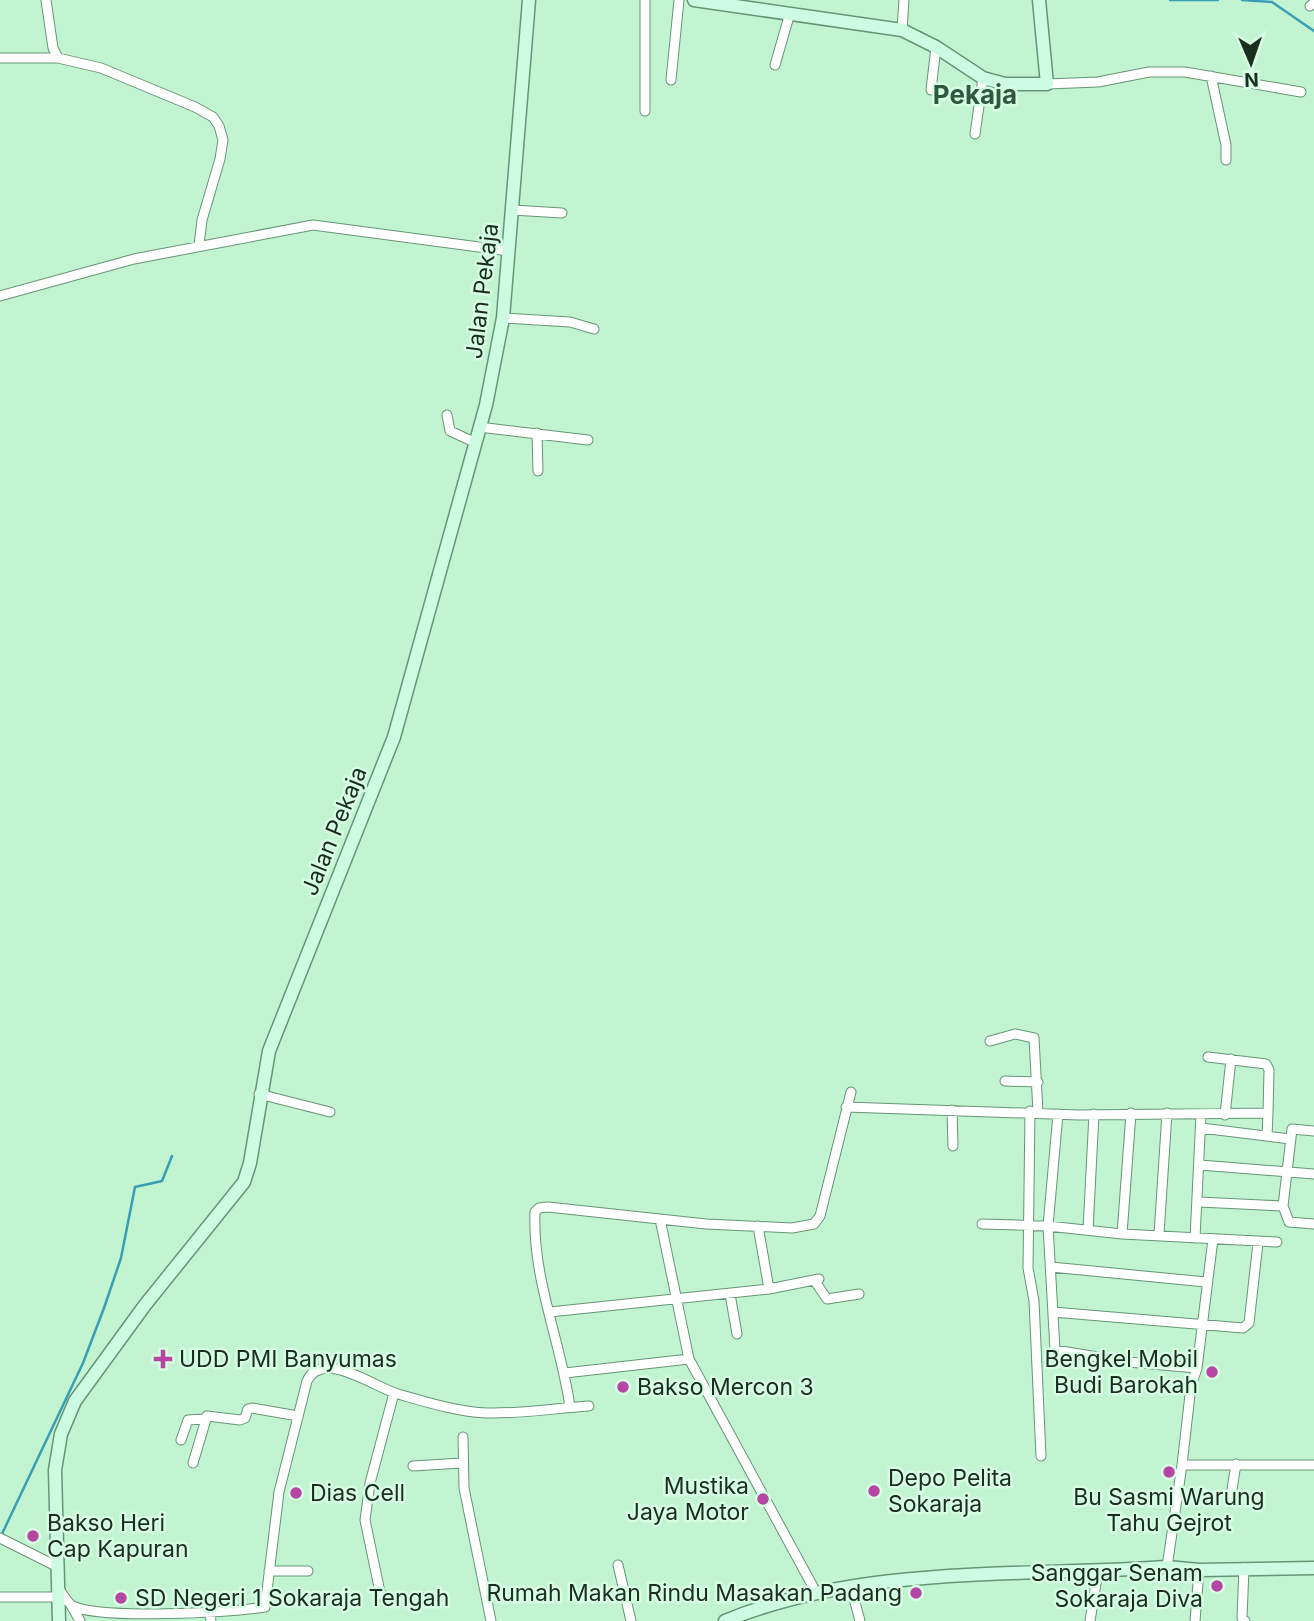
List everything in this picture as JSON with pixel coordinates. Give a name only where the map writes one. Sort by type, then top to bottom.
[{"type":"street","points":[[46,0],[53,48],[58,58]]},
{"type":"street","name":"Jalan Pekaja","points":[[59,1621],[56,1461],[61,1434],[75,1401],[145,1305],[244,1182],[250,1163],[259,1094],[269,1051],[394,737],[478,427],[503,318],[529,0]]},
{"type":"street","points":[[645,0],[645,111]]},
{"type":"street","points":[[671,80],[679,0]]},
{"type":"street","points":[[694,0],[730,2],[902,30],[936,47],[983,78],[1005,84],[1098,82],[1149,72],[1211,76],[1301,92]]},
{"type":"street","points":[[902,30],[904,0]]},
{"type":"street","points":[[1039,0],[1047,83]]},
{"type":"street","points":[[775,65],[790,13]]},
{"type":"street","points":[[931,90],[936,47]]},
{"type":"street","points":[[0,58],[58,58],[94,66],[195,107],[213,117],[223,140],[202,220],[199,245]]},
{"type":"street","points":[[1211,76],[1223,126],[1226,160]]},
{"type":"street","points":[[975,134],[983,78]]},
{"type":"street","points":[[512,210],[562,213]]},
{"type":"street","points":[[0,296],[199,245],[313,225],[509,251]]},
{"type":"street","points":[[503,318],[570,322],[594,329]]},
{"type":"street","points":[[447,415],[450,431],[474,442]]},
{"type":"street","points":[[478,427],[588,440]]},
{"type":"street","points":[[537,433],[538,471]]},
{"type":"street","points":[[990,1041],[1015,1034],[1034,1038],[1038,1082],[1027,1224],[1041,1456]]},
{"type":"street","points":[[1208,1056],[1264,1063],[1268,1067],[1267,1136]]},
{"type":"street","points":[[1225,1115],[1231,1059]]},
{"type":"street","points":[[1005,1081],[1038,1082]]},
{"type":"street","points":[[570,1407],[565,1373],[535,1241],[535,1212],[539,1208],[792,1228],[817,1221],[851,1092]]},
{"type":"street","points":[[259,1094],[330,1112]]},
{"type":"street","points":[[846,1107],[1034,1111],[1058,1114],[1268,1113]]},
{"type":"street","points":[[952,1110],[953,1146]]},
{"type":"street","points":[[1159,1234],[1167,1112]]},
{"type":"street","points":[[1122,1234],[1130,1113]]},
{"type":"street","points":[[1058,1114],[1048,1226],[1054,1345],[1057,1352],[1197,1368]]},
{"type":"street","points":[[1088,1230],[1094,1114]]},
{"type":"street","points":[[1195,1238],[1199,1202],[1201,1115]]},
{"type":"street","points":[[1201,1128],[1290,1139]]},
{"type":"street","points":[[1314,1131],[1292,1129],[1283,1206],[1289,1222],[1314,1224]]},
{"type":"street","points":[[1200,1165],[1314,1174]]},
{"type":"street","points":[[1199,1202],[1283,1206]]},
{"type":"street","points":[[660,1219],[689,1359],[817,1594]]},
{"type":"street","points":[[982,1224],[1027,1224],[1122,1234],[1277,1242]]},
{"type":"street","points":[[758,1226],[769,1290]]},
{"type":"street","points":[[1167,1567],[1213,1239]]},
{"type":"street","points":[[1054,1312],[1236,1329],[1248,1326],[1258,1243]]},
{"type":"street","points":[[1051,1266],[1206,1282]]},
{"type":"street","points":[[550,1312],[769,1290],[817,1280],[827,1299],[859,1294]]},
{"type":"street","points":[[730,1294],[737,1334]]},
{"type":"street","points":[[565,1373],[689,1359]]},
{"type":"street","points":[[1177,1366],[1191,1386]]},
{"type":"street","points":[[71,1605],[103,1611],[173,1617],[265,1607],[279,1492],[307,1381],[310,1374],[317,1370],[351,1371],[394,1393],[485,1413],[589,1406]]},
{"type":"street","points":[[385,1599],[380,1592],[365,1520],[370,1483],[394,1393]]},
{"type":"street","points":[[181,1440],[188,1420],[204,1419],[211,1415],[243,1420],[248,1409],[252,1408],[298,1416]]},
{"type":"street","points":[[193,1463],[204,1419]]},
{"type":"street","points":[[463,1437],[462,1463],[491,1621]]},
{"type":"street","points":[[413,1466],[462,1463]]},
{"type":"street","points":[[1230,1502],[1236,1464]]},
{"type":"street","points":[[1182,1465],[1314,1465]]},
{"type":"street","points":[[3,1539],[58,1567]]},
{"type":"street","points":[[618,1566],[631,1621]]},
{"type":"street","points":[[725,1621],[817,1594],[918,1579],[1167,1567],[1199,1570],[1314,1568]]},
{"type":"street","points":[[1244,1568],[1242,1618],[1245,1621]]},
{"type":"street","points":[[1195,1621],[1199,1570]]},
{"type":"street","points":[[269,1572],[308,1571]]},
{"type":"street","points":[[1090,1621],[1098,1572]]},
{"type":"street","points":[[851,1587],[860,1621]]},
{"type":"street","points":[[0,1597],[59,1593],[71,1605],[80,1621]]},
{"type":"street","points":[[103,1611],[110,1621]]},
{"type":"street","points":[[209,1611],[211,1621]]},
{"type":"waterway","points":[[1170,0],[1218,0]]},
{"type":"waterway","points":[[1242,0],[1272,2],[1314,31]]},
{"type":"waterway","points":[[1,1536],[83,1363],[121,1258],[135,1187],[162,1181],[172,1156]]},
{"type":"place","name":"UDD PMI Banyumas","points":[[163,1359]]},
{"type":"place","name":"Bengkel Mobil Budi Barokah","points":[[1212,1372]]},
{"type":"place","name":"Bakso Mercon 3","points":[[623,1387]]},
{"type":"place","name":"Bu Sasmi Warung Tahu Gejrot","points":[[1169,1472]]},
{"type":"place","name":"Depo Pelita Sokaraja","points":[[874,1491]]},
{"type":"place","name":"Dias Cell","points":[[296,1493]]},
{"type":"place","name":"Mustika Jaya Motor","points":[[763,1499]]},
{"type":"place","name":"Bakso Heri Cap Kapuran","points":[[33,1536]]},
{"type":"place","name":"Sanggar Senam Sokaraja Diva","points":[[1217,1586]]},
{"type":"place","name":"Rumah Makan Rindu Masakan Padang","points":[[916,1593]]},
{"type":"place","name":"SD Negeri 1 Sokaraja Tengah","points":[[121,1598]]},
{"type":"district","name":"Pekaja","points":[[975,94]]}]
